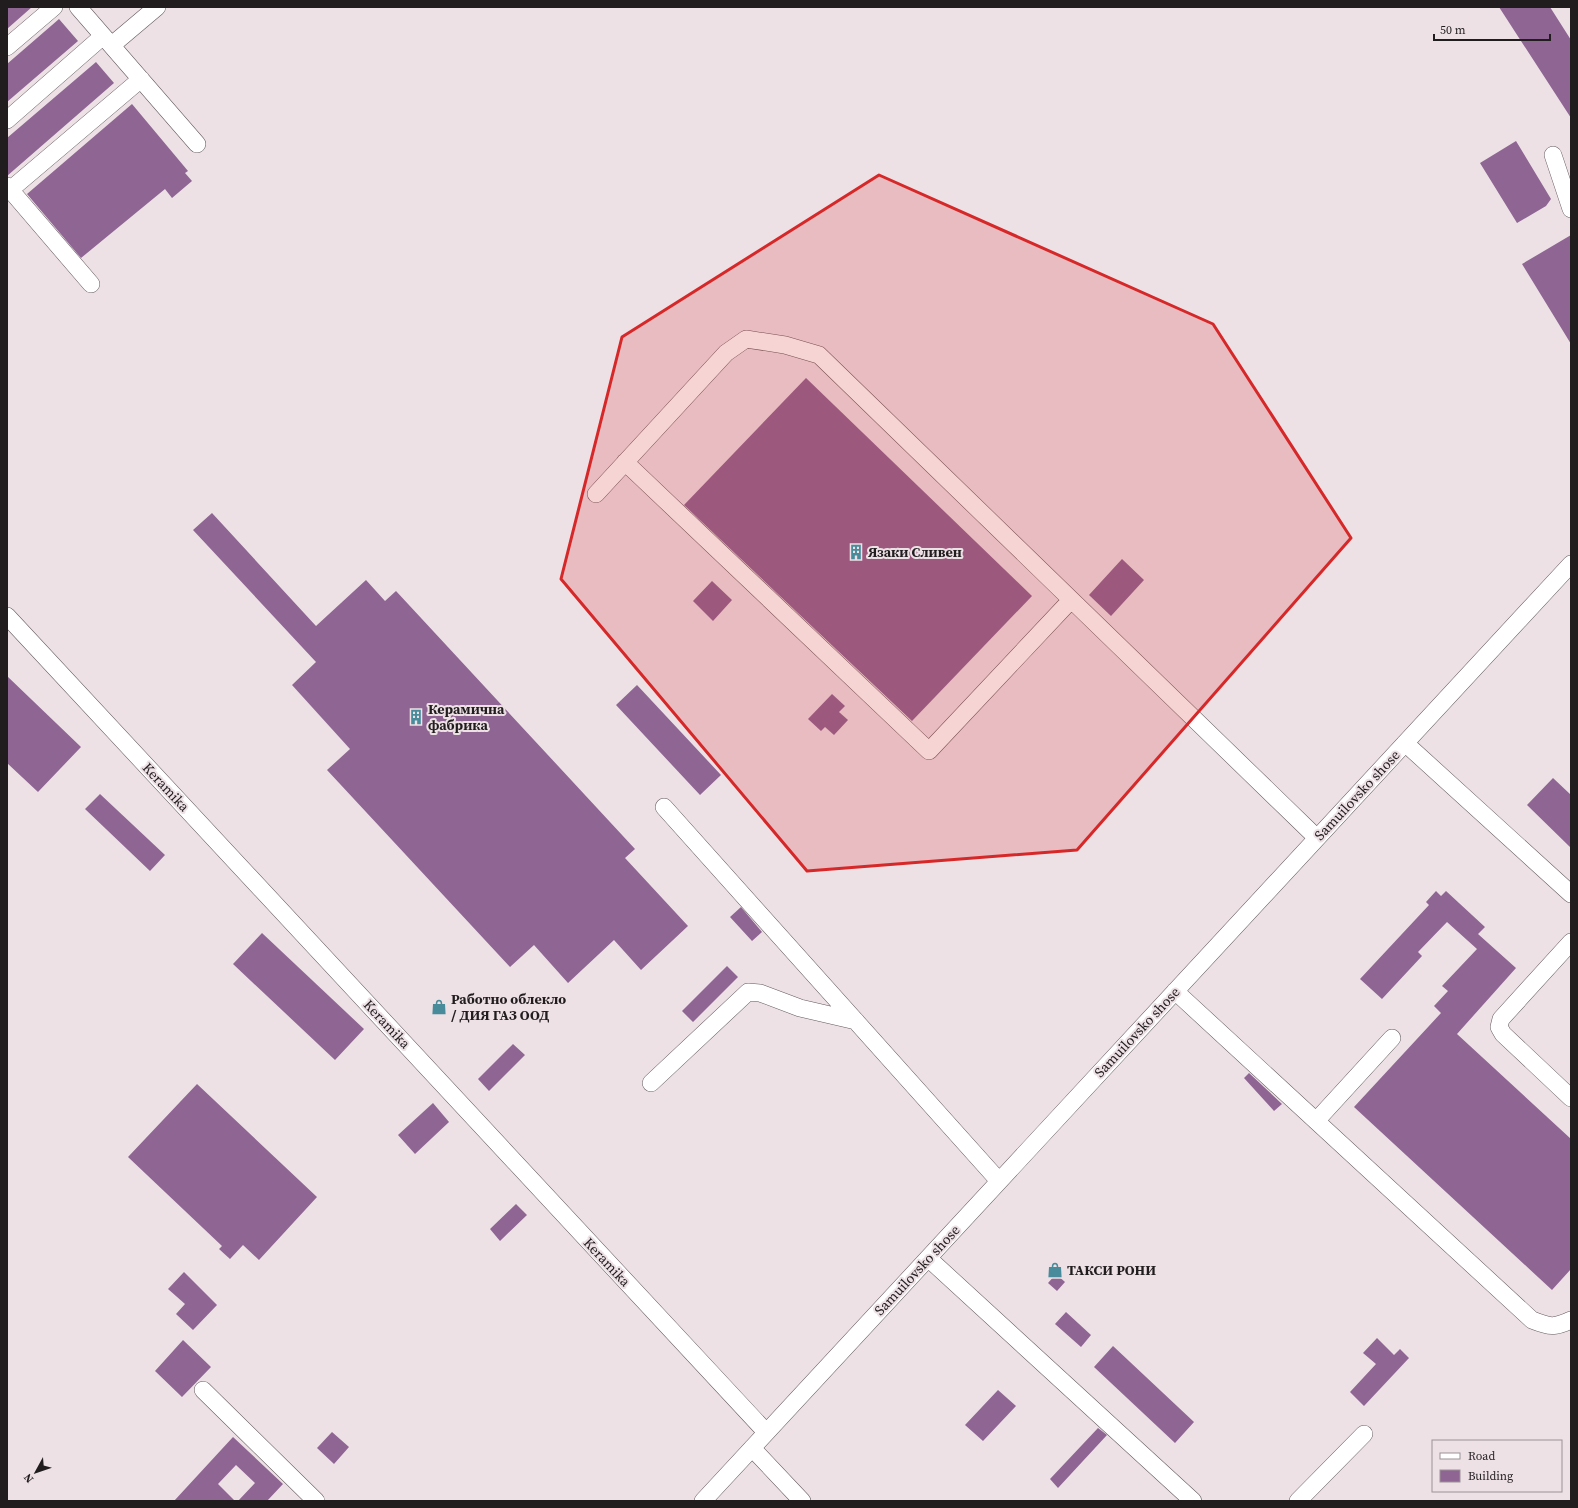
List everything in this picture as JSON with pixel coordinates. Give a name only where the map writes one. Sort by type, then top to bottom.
[{"type":"street","points":[[7,47],[54,7]]},
{"type":"street","points":[[78,7],[197,144]]},
{"type":"street","points":[[7,120],[108,41],[157,7]]},
{"type":"street","points":[[91,284],[8,188],[141,79]]},
{"type":"street","points":[[1553,155],[1571,209]]},
{"type":"street","points":[[596,494],[726,353],[746,338],[785,345],[819,355],[1317,838]]},
{"type":"street","points":[[625,462],[929,751],[1071,600]]},
{"type":"street","name":"Samuilovsko shose","points":[[703,1501],[1571,564]]},
{"type":"street","name":"Keramika","points":[[7,616],[766,1432]]},
{"type":"street","points":[[1405,743],[1571,894]]},
{"type":"street","points":[[664,807],[999,1181]]},
{"type":"street","points":[[1571,942],[1501,1019],[1499,1027],[1503,1034],[1571,1098]]},
{"type":"street","points":[[1175,991],[1532,1320],[1546,1325],[1558,1326],[1571,1320]]},
{"type":"street","points":[[651,1083],[748,992],[760,993],[800,1008],[856,1021]]},
{"type":"street","points":[[1316,1121],[1392,1038]]},
{"type":"street","points":[[928,1258],[1193,1501]]},
{"type":"street","points":[[203,1390],[316,1501]]},
{"type":"street","points":[[1298,1501],[1364,1434]]},
{"type":"street","points":[[752,1448],[802,1501]]},
{"type":"highlighted area","points":[[879,175],[1213,324],[1351,538],[1077,850],[807,871],[561,579],[622,337]]},
{"type":"building","points":[[7,7],[32,7],[7,29]]},
{"type":"building","points":[[1499,7],[1550,7],[1571,40],[1571,118]]},
{"type":"building","points":[[59,19],[78,41],[7,102],[7,64]]},
{"type":"building","points":[[96,62],[114,83],[7,176],[7,138]]},
{"type":"building","points":[[132,104],[188,171],[185,173],[192,181],[172,198],[165,189],[81,258],[27,194]]},
{"type":"building","points":[[1516,141],[1551,199],[1546,206],[1517,223],[1480,163]]},
{"type":"building","points":[[1571,235],[1571,344],[1522,264]]},
{"type":"building","name":"Язаки Сливен","points":[[806,378],[1032,596],[912,721],[684,505]]},
{"type":"building","name":"Керамична фабрика","points":[[212,513],[316,626],[366,580],[385,601],[396,591],[635,849],[625,858],[688,926],[641,970],[614,940],[568,983],[534,945],[510,967],[327,770],[350,749],[292,685],[316,662],[193,530]]},
{"type":"building","points":[[1122,559],[1144,580],[1111,616],[1089,595]]},
{"type":"building","points":[[712,581],[732,600],[713,621],[693,601]]},
{"type":"building","points":[[7,676],[81,747],[38,792],[7,763]]},
{"type":"building","points":[[637,685],[721,775],[700,795],[616,705]]},
{"type":"building","points":[[832,694],[845,706],[839,712],[848,720],[834,735],[825,727],[821,731],[808,719]]},
{"type":"building","points":[[1553,778],[1571,795],[1571,848],[1527,805]]},
{"type":"building","points":[[100,794],[165,855],[150,871],[85,809]]},
{"type":"building","points":[[1436,891],[1441,896],[1446,891],[1485,927],[1478,934],[1516,968],[1457,1034],[1571,1139],[1571,1269],[1552,1290],[1354,1107],[1441,1013],[1434,1006],[1448,991],[1442,986],[1477,949],[1447,922],[1418,952],[1422,956],[1382,999],[1360,979],[1429,905],[1426,902]]},
{"type":"building","points":[[741,907],[762,932],[752,941],[730,917]]},
{"type":"building","points":[[262,933],[364,1029],[335,1060],[233,964]]},
{"type":"building","points":[[727,966],[738,977],[693,1022],[682,1011]]},
{"type":"building","points":[[513,1044],[525,1055],[489,1091],[478,1079]]},
{"type":"building","points":[[1249,1073],[1282,1104],[1274,1111],[1244,1078]]},
{"type":"building","points":[[197,1084],[317,1197],[259,1260],[243,1245],[230,1259],[219,1249],[222,1246],[128,1157]]},
{"type":"building","points":[[433,1103],[449,1122],[415,1154],[398,1135]]},
{"type":"building","points":[[516,1204],[527,1215],[500,1241],[490,1229]]},
{"type":"building","points":[[184,1272],[217,1305],[193,1330],[176,1314],[185,1304],[168,1289]]},
{"type":"building","points":[[1056,1274],[1065,1282],[1057,1291],[1048,1283]]},
{"type":"building","points":[[1066,1312],[1091,1335],[1081,1347],[1055,1324]]},
{"type":"building","points":[[1377,1338],[1394,1355],[1400,1349],[1409,1358],[1364,1406],[1350,1392],[1376,1364],[1363,1353]]},
{"type":"building","points":[[183,1340],[211,1367],[182,1397],[155,1371]]},
{"type":"building","points":[[1113,1346],[1194,1422],[1175,1443],[1094,1367]]},
{"type":"building","points":[[998,1390],[1016,1406],[983,1441],[965,1425]]},
{"type":"building","points":[[1098,1428],[1107,1435],[1058,1488],[1050,1479]]},
{"type":"building","points":[[332,1432],[349,1447],[334,1464],[317,1448]]},
{"type":"building","points":[[233,1437],[283,1484],[267,1501],[238,1501],[255,1483],[236,1465],[218,1484],[235,1501],[174,1501]]},
{"type":"place","name":"Язаки Сливен","points":[[856,552]]},
{"type":"place","name":"Керамична фабрика","points":[[416,717]]},
{"type":"place","name":"Работно облекло / ДИЯ ГАЗ ООД","points":[[439,1007]]},
{"type":"place","name":"ТАКСИ РОНИ","points":[[1055,1270]]}]
